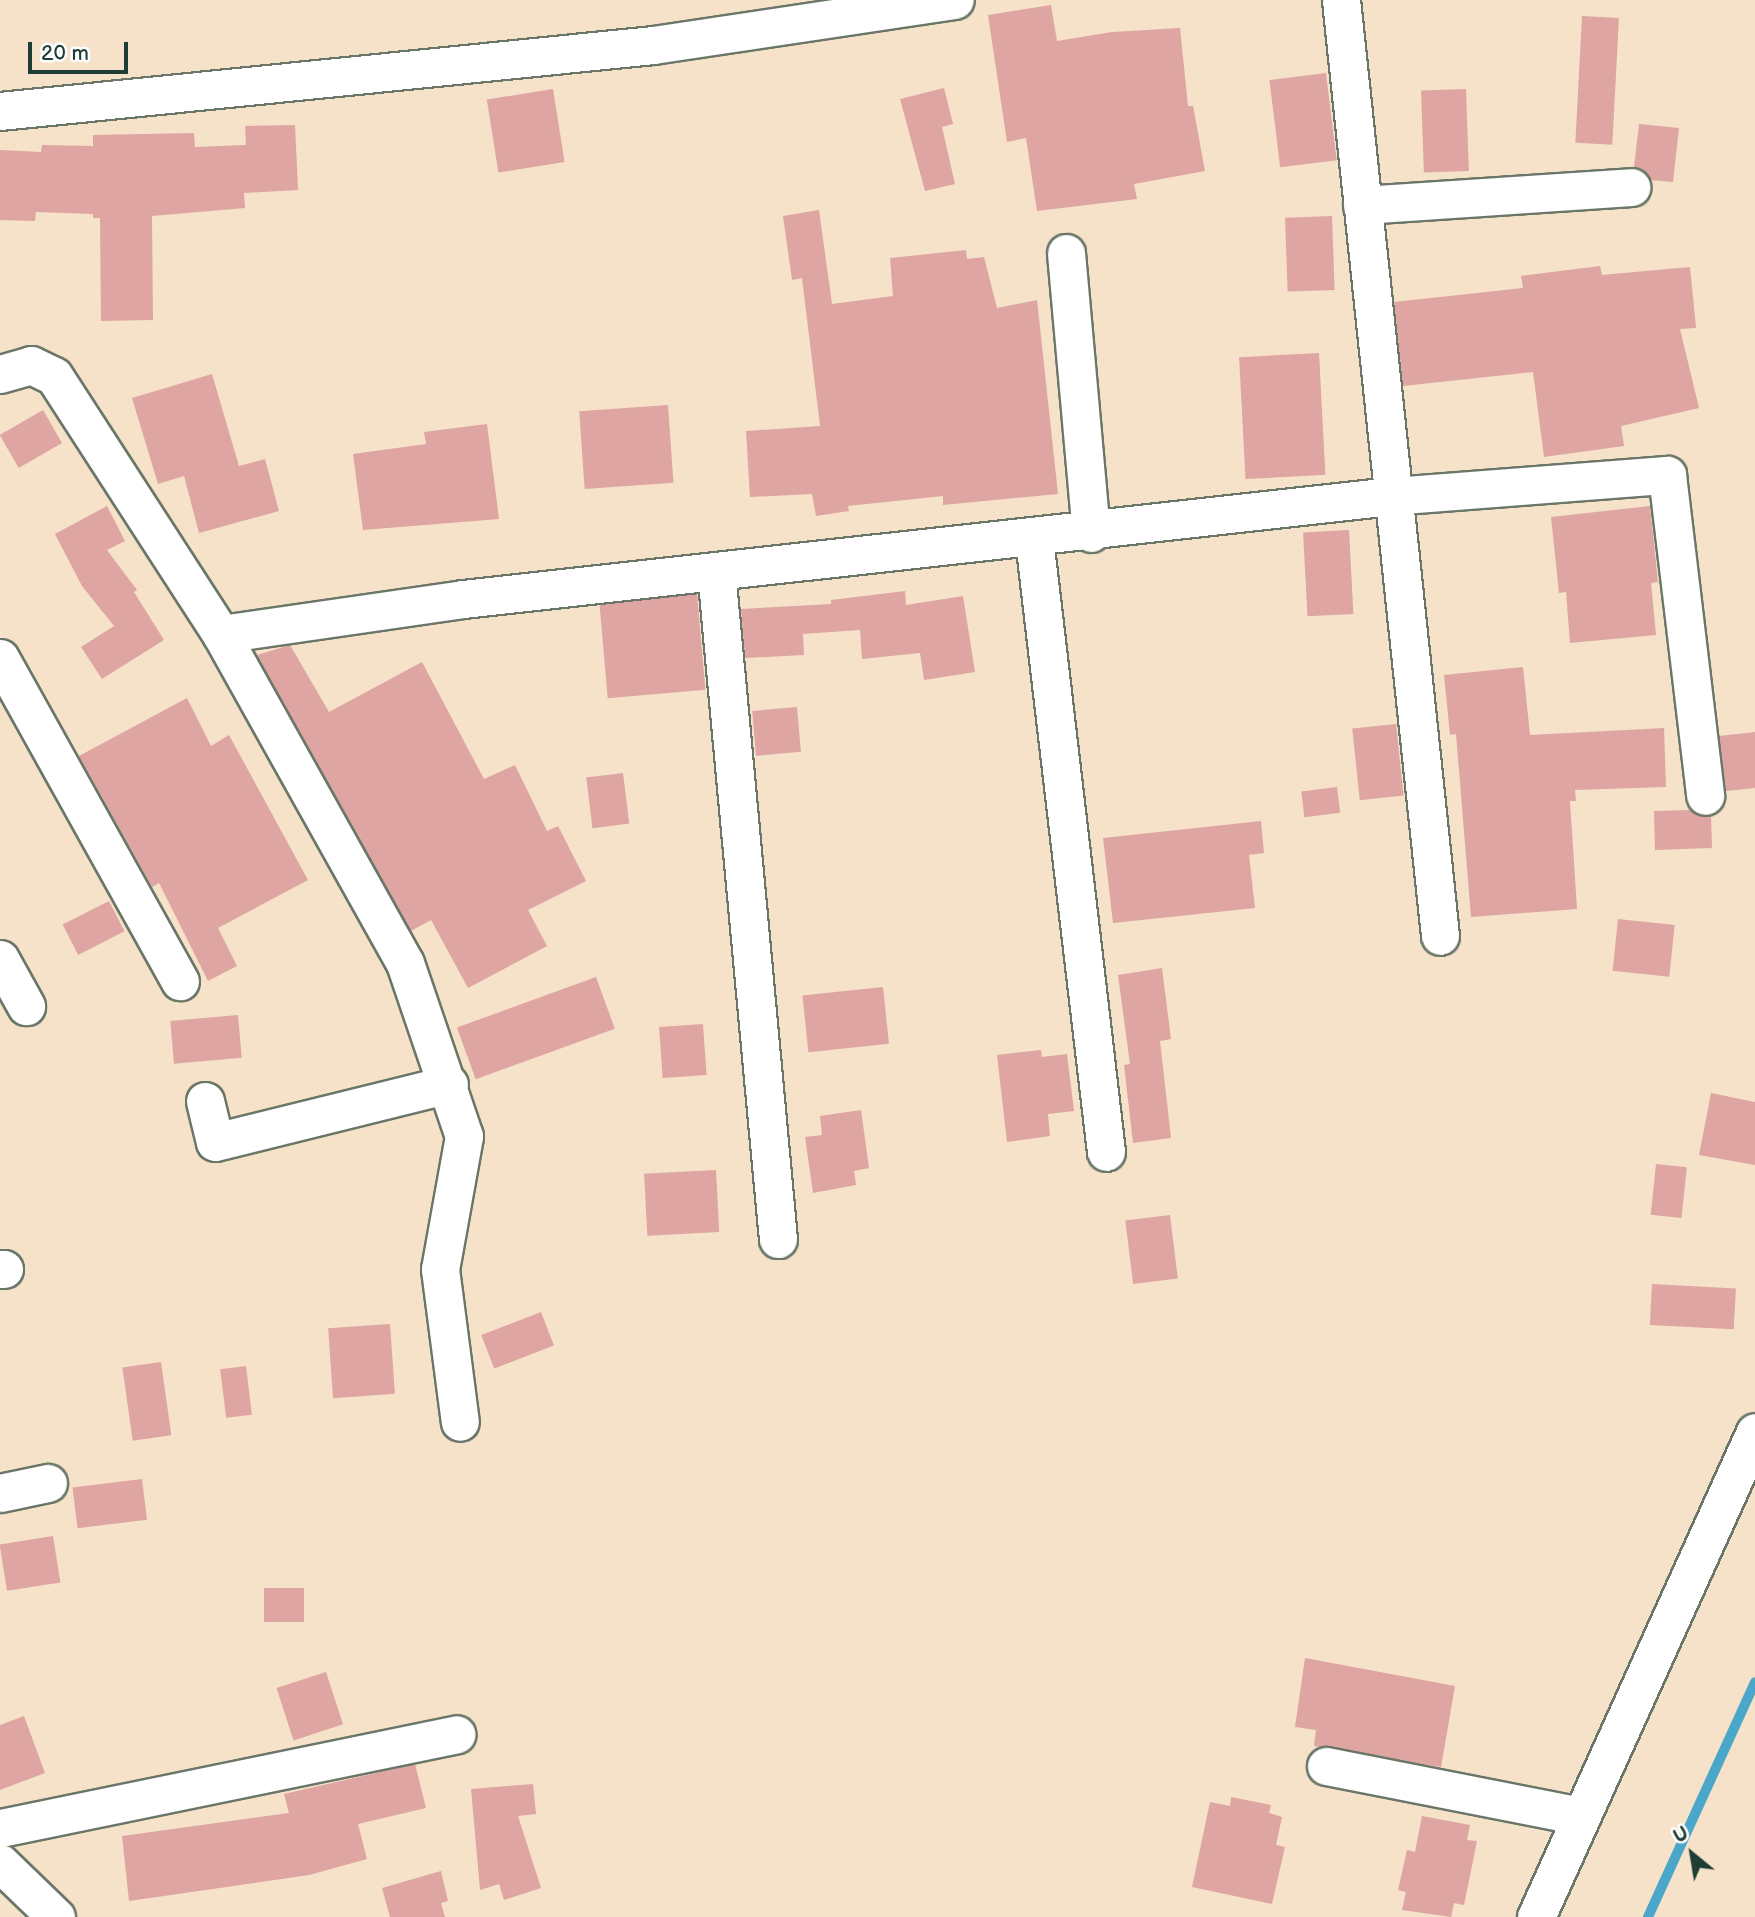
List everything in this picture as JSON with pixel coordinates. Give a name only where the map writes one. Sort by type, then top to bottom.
[{"type":"street","points":[[0,111],[653,46],[955,0]]},
{"type":"street","points":[[1341,0],[1440,936]]},
{"type":"street","points":[[1362,205],[1631,187]]},
{"type":"street","points":[[1066,253],[1091,533]]},
{"type":"street","points":[[0,374],[31,365],[54,376],[221,634],[394,939],[449,1084],[464,1136],[463,1153],[442,1241],[440,1269],[460,1422]]},
{"type":"street","points":[[221,634],[463,599],[1091,533],[1392,496],[1667,475],[1704,796]]},
{"type":"street","points":[[1034,538],[1106,1152]]},
{"type":"street","points":[[716,571],[778,1239]]},
{"type":"street","points":[[0,658],[180,981]]},
{"type":"street","points":[[0,959],[26,1006]]},
{"type":"street","points":[[205,1101],[215,1142],[449,1084]]},
{"type":"street","points":[[1536,1917],[1755,1432]]},
{"type":"street","points":[[0,1493],[48,1483]]},
{"type":"street","points":[[0,1828],[456,1734]]},
{"type":"street","points":[[1326,1766],[1581,1816]]},
{"type":"street","points":[[0,1863],[56,1917]]},
{"type":"building","points":[[1051,5],[1057,41],[1112,32],[1180,28],[1188,106],[1193,106],[1205,171],[1134,184],[1137,199],[1037,211],[1026,138],[1007,142],[988,15]]},
{"type":"building","points":[[1582,16],[1619,18],[1612,145],[1575,143]]},
{"type":"building","points":[[1326,73],[1337,160],[1280,167],[1269,80]]},
{"type":"building","points":[[944,88],[953,124],[942,127],[955,184],[925,191],[900,99]]},
{"type":"building","points":[[553,89],[565,162],[498,173],[487,99]]},
{"type":"building","points":[[1466,89],[1469,171],[1424,173],[1421,91]]},
{"type":"building","points":[[1639,124],[1679,128],[1673,182],[1650,180],[1634,167]]},
{"type":"building","points":[[295,125],[298,190],[244,193],[245,208],[152,216],[153,320],[101,321],[100,218],[93,218],[93,214],[36,212],[35,221],[0,220],[0,150],[41,152],[42,145],[93,146],[93,135],[194,133],[195,147],[246,145],[245,126]]},
{"type":"building","points":[[819,210],[832,304],[893,296],[890,258],[966,250],[967,259],[984,257],[997,308],[1037,300],[1058,494],[943,505],[943,496],[848,506],[849,511],[816,516],[812,494],[750,497],[746,431],[820,426],[802,278],[792,280],[783,216]]},
{"type":"building","points":[[1332,216],[1335,290],[1288,292],[1285,218]]},
{"type":"building","points":[[1600,266],[1602,275],[1690,267],[1696,328],[1680,329],[1699,408],[1621,426],[1624,446],[1544,457],[1533,372],[1403,386],[1394,302],[1523,288],[1521,276]]},
{"type":"building","points":[[1319,353],[1325,475],[1245,479],[1239,357]]},
{"type":"building","points":[[212,374],[239,466],[265,459],[279,511],[199,533],[184,476],[158,484],[132,398]]},
{"type":"building","points":[[668,405],[673,483],[585,489],[579,411]]},
{"type":"building","points":[[43,410],[62,443],[19,468],[0,435]]},
{"type":"building","points":[[487,424],[499,519],[363,530],[353,454],[426,444],[424,432]]},
{"type":"building","points":[[107,506],[125,541],[107,550],[137,590],[134,592],[164,640],[102,679],[81,647],[114,626],[82,586],[55,534]]},
{"type":"building","points":[[1650,506],[1658,582],[1651,583],[1656,635],[1570,643],[1566,592],[1559,593],[1551,517]]},
{"type":"building","points":[[1349,530],[1353,614],[1307,616],[1303,532]]},
{"type":"building","points":[[905,591],[906,605],[963,596],[975,672],[924,680],[920,653],[862,659],[860,630],[803,634],[804,655],[745,658],[741,609],[831,604],[831,600]]},
{"type":"building","points":[[697,594],[705,690],[608,698],[599,603]]},
{"type":"building","points":[[290,645],[329,712],[422,662],[484,779],[515,765],[547,831],[558,826],[586,881],[528,910],[547,946],[468,988],[431,920],[411,931],[257,655]]},
{"type":"building","points":[[1523,667],[1530,735],[1664,728],[1666,787],[1575,790],[1576,801],[1570,801],[1577,909],[1471,917],[1456,734],[1450,735],[1444,675]]},
{"type":"building","points":[[187,698],[211,746],[229,735],[308,880],[218,928],[237,966],[208,981],[159,883],[152,887],[79,756]]},
{"type":"building","points":[[797,707],[801,752],[756,756],[752,711]]},
{"type":"building","points":[[1396,724],[1404,796],[1360,800],[1352,729]]},
{"type":"building","points":[[1755,732],[1755,788],[1726,791],[1719,736]]},
{"type":"building","points":[[623,773],[629,824],[592,828],[586,778]]},
{"type":"building","points":[[1337,787],[1340,813],[1304,817],[1301,791]]},
{"type":"building","points":[[1690,810],[1711,816],[1712,848],[1655,850],[1654,811]]},
{"type":"building","points":[[1261,821],[1264,853],[1249,855],[1255,908],[1113,923],[1103,838]]},
{"type":"building","points":[[109,901],[124,931],[78,955],[63,925]]},
{"type":"building","points":[[1618,919],[1675,925],[1669,977],[1613,971]]},
{"type":"building","points":[[1162,968],[1171,1039],[1160,1041],[1171,1138],[1133,1143],[1124,1065],[1130,1064],[1118,975]]},
{"type":"building","points":[[596,977],[615,1029],[476,1079],[457,1028]]},
{"type":"building","points":[[883,987],[889,1044],[808,1052],[802,995]]},
{"type":"building","points":[[238,1015],[242,1058],[174,1064],[170,1021]]},
{"type":"building","points":[[703,1024],[707,1075],[663,1078],[659,1027]]},
{"type":"building","points":[[1041,1050],[1042,1057],[1067,1054],[1074,1111],[1048,1114],[1050,1136],[1007,1142],[997,1055]]},
{"type":"building","points":[[1711,1093],[1755,1102],[1755,1165],[1699,1155]]},
{"type":"building","points":[[861,1110],[869,1168],[854,1171],[856,1185],[813,1193],[805,1137],[822,1135],[820,1116]]},
{"type":"building","points":[[1656,1164],[1687,1167],[1681,1218],[1651,1215]]},
{"type":"building","points":[[716,1170],[719,1232],[647,1236],[644,1174]]},
{"type":"building","points":[[1170,1215],[1178,1279],[1133,1284],[1125,1220]]},
{"type":"building","points":[[1652,1284],[1736,1288],[1734,1329],[1650,1325]]},
{"type":"building","points":[[541,1312],[554,1346],[494,1369],[481,1335]]},
{"type":"building","points":[[390,1324],[395,1394],[333,1398],[328,1328]]},
{"type":"building","points":[[161,1362],[171,1435],[133,1441],[122,1367]]},
{"type":"building","points":[[246,1366],[252,1415],[226,1418],[220,1369]]},
{"type":"building","points":[[142,1479],[147,1520],[78,1528],[73,1488]]},
{"type":"building","points":[[53,1536],[60,1582],[7,1591],[0,1544]]},
{"type":"building","points":[[264,1588],[304,1588],[304,1622],[264,1622]]},
{"type":"building","points":[[1305,1658],[1455,1686],[1441,1767],[1314,1746],[1316,1730],[1295,1727]]},
{"type":"building","points":[[326,1672],[343,1724],[294,1740],[277,1688]]},
{"type":"building","points":[[24,1716],[45,1773],[0,1790],[0,1725]]},
{"type":"building","points":[[415,1764],[426,1808],[358,1824],[367,1859],[309,1875],[129,1901],[122,1836],[289,1813],[284,1794]]},
{"type":"building","points":[[533,1784],[536,1814],[518,1816],[541,1888],[504,1900],[499,1884],[480,1890],[471,1789]]},
{"type":"building","points":[[1231,1797],[1271,1805],[1269,1813],[1282,1817],[1276,1845],[1285,1847],[1272,1904],[1192,1887],[1210,1802],[1230,1806]]},
{"type":"building","points":[[1422,1816],[1470,1825],[1467,1840],[1477,1841],[1464,1905],[1454,1903],[1451,1917],[1402,1910],[1406,1892],[1398,1890],[1407,1850],[1415,1852]]},
{"type":"building","points":[[441,1871],[448,1901],[441,1903],[445,1917],[390,1917],[382,1888]]},
{"type":"waterway","points":[[1648,1917],[1755,1682]]}]
